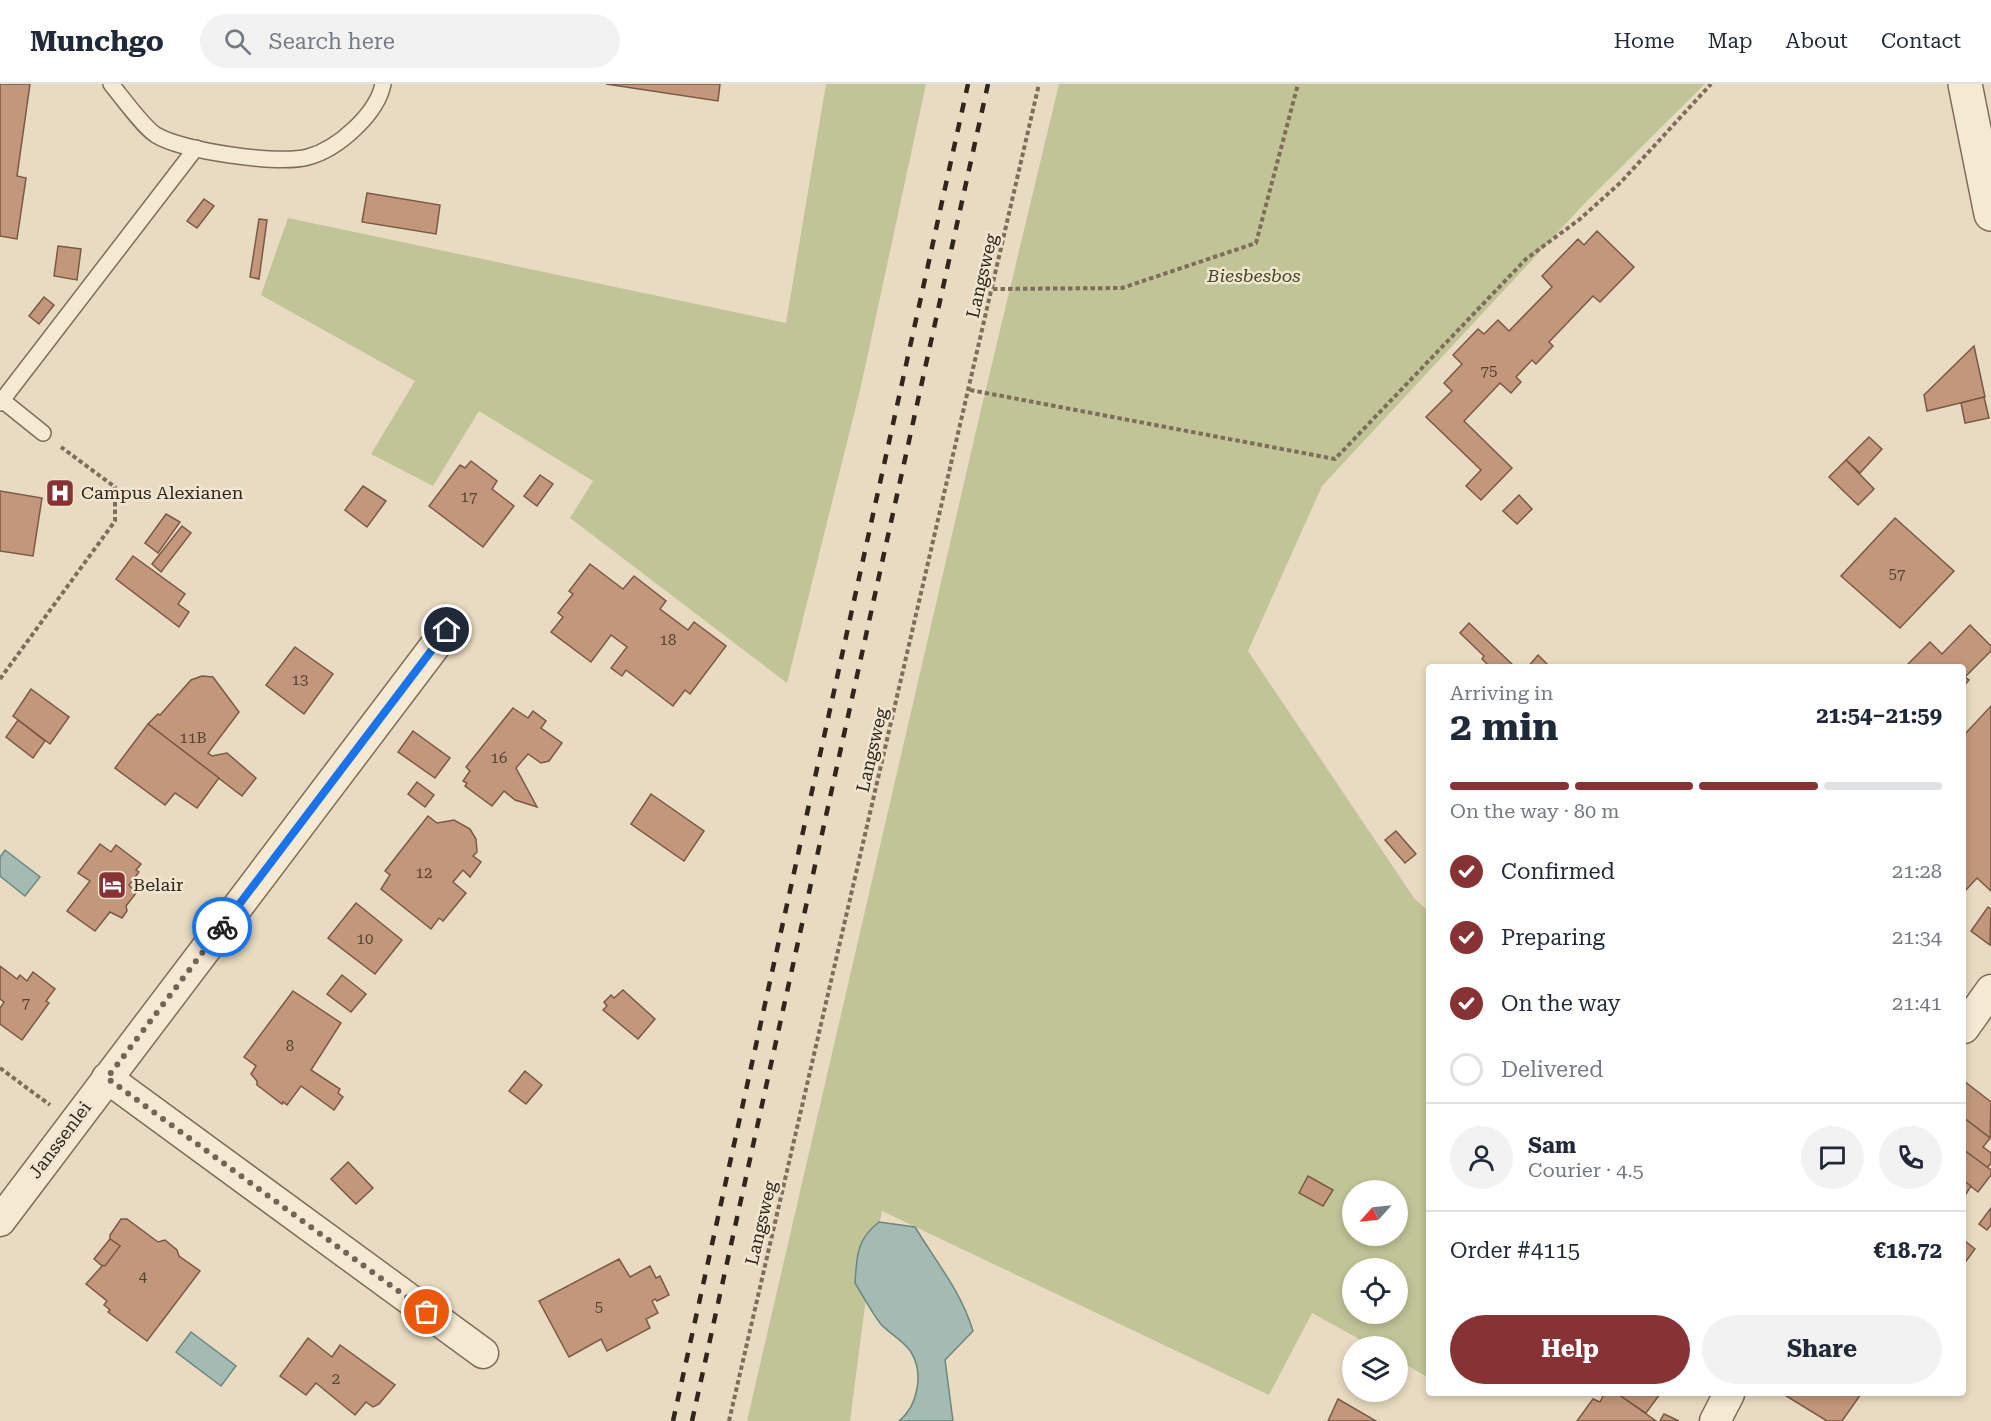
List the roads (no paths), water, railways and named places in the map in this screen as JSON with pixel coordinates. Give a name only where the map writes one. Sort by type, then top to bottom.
[{"type":"street","points":[[1965,84],[1991,214]]},
{"type":"street","name":"Janssenlei","points":[[0,1221],[447,630]]},
{"type":"street","points":[[1966,1025],[1991,990]]},
{"type":"street","points":[[107,1078],[483,1353]]},
{"type":"street","points":[[1715,1421],[1728,1396]]},
{"type":"lane","points":[[111,84],[155,135],[196,148],[252,159],[308,157],[351,134],[380,98],[383,84]]},
{"type":"lane","points":[[44,434],[1,402],[196,148]]},
{"type":"water","points":[[5,850],[40,877],[25,896],[0,876],[0,857]]},
{"type":"water","points":[[879,1222],[915,1227],[955,1290],[968,1316],[973,1331],[945,1360],[953,1421],[899,1421],[906,1415],[915,1398],[918,1379],[915,1360],[907,1347],[880,1323],[855,1283],[859,1249],[866,1235]]},
{"type":"water","points":[[191,1332],[236,1366],[221,1386],[176,1352]]},
{"type":"railway","points":[[673,1421],[968,84]]},
{"type":"railway","points":[[692,1421],[988,84]]},
{"type":"place","name":"Campus Alexianen","points":[[60,493]]},
{"type":"place","name":"Belair","points":[[112,885]]},
{"type":"park label","name":"Biesbesbos","points":[[1254,276]]}]
